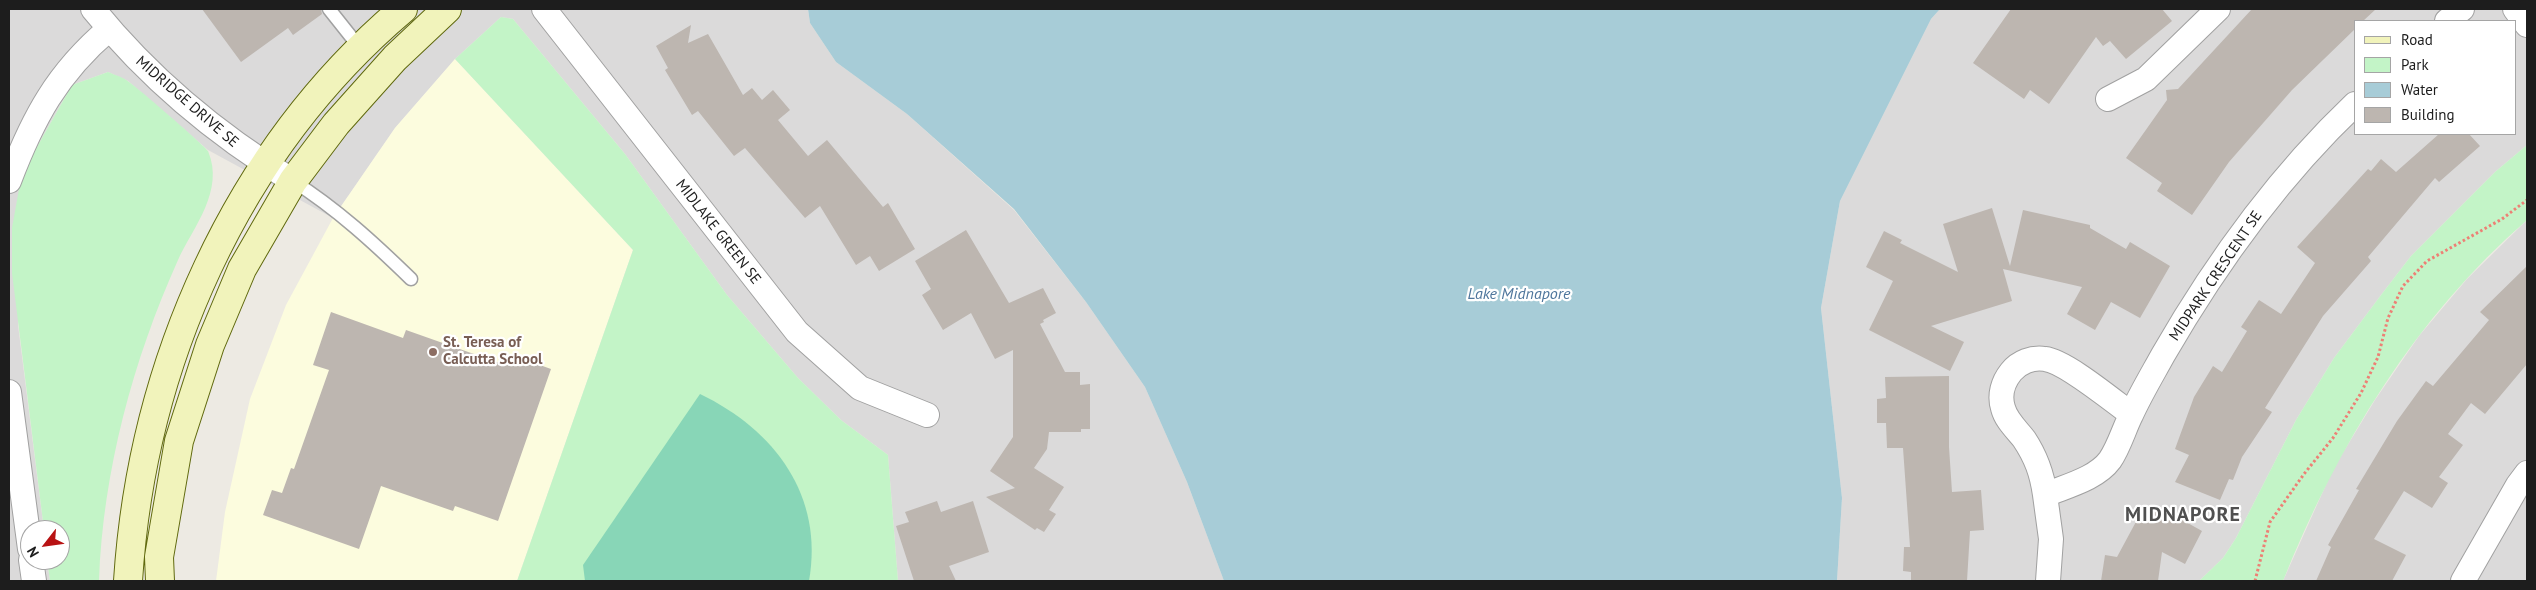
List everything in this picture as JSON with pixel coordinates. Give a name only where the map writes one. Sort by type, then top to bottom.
[{"type":"street","name":"MIDRIDGE DRIVE SE","points":[[93,9],[132,55],[183,102],[229,140],[292,181]]},
{"type":"street","points":[[128,581],[138,492],[164,379],[182,325],[220,241],[266,165],[295,124],[360,48],[403,9]]},
{"type":"street","points":[[160,581],[159,557],[179,441],[210,345],[242,269],[292,181],[336,124],[395,58],[447,9]]},
{"type":"street","name":"MIDLAKE GREEN SE","points":[[544,9],[797,332],[860,388],[926,415]]},
{"type":"street","points":[[2108,99],[2146,79],[2218,9]]},
{"type":"street","points":[[2448,20],[2462,9]]},
{"type":"street","points":[[2515,9],[2527,25]]},
{"type":"street","points":[[9,181],[27,134],[60,80],[83,52],[109,29]]},
{"type":"street","name":"MIDPARK CRESCENT SE","points":[[2044,495],[2097,473],[2111,460],[2131,414],[2192,306],[2237,238],[2321,136],[2354,105]]},
{"type":"street","points":[[2048,581],[2051,539],[2043,476],[2035,456],[2007,418],[2003,408],[2003,388],[2012,370],[2022,363],[2033,359],[2046,359],[2057,362],[2131,414]]},
{"type":"street","points":[[9,392],[26,520]]},
{"type":"street","points":[[2464,581],[2524,483]]},
{"type":"lane","points":[[329,9],[360,48]]},
{"type":"lane","points":[[292,181],[364,233],[411,279]]},
{"type":"path","points":[[2255,581],[2270,522],[2304,474],[2333,438],[2361,393],[2378,357],[2388,318],[2403,286],[2427,261],[2502,219],[2527,200]]},
{"type":"shaded area","points":[[9,9],[808,9],[810,23],[836,62],[907,114],[1014,210],[1086,302],[1145,387],[1187,482],[1224,581],[898,581],[888,455],[841,420],[798,378],[727,295],[625,154],[513,19],[501,17],[455,59],[395,128],[333,218],[208,150],[128,81],[108,72],[72,85],[33,154],[19,189],[18,325],[43,520],[20,520],[20,570],[48,570],[50,581],[9,581]]},
{"type":"shaded area","points":[[1940,9],[2527,9],[2527,145],[2495,172],[2411,256],[2381,295],[2334,358],[2296,420],[2236,538],[2223,558],[2199,581],[1837,581],[1842,498],[1821,308],[1840,201],[1931,19]]},
{"type":"shaded area","name":"St. Teresa of Calcutta School","points":[[455,59],[633,250],[517,581],[216,581],[225,512],[250,399],[286,305],[333,218],[395,128]]},
{"type":"shaded area","points":[[2527,220],[2527,581],[2283,581],[2333,469],[2375,400],[2419,336],[2467,279]]},
{"type":"green space","points":[[501,17],[513,19],[625,154],[727,295],[798,378],[841,420],[888,455],[898,581],[517,581],[633,250],[455,59]]},
{"type":"green space","points":[[108,72],[135,86],[208,151],[213,180],[210,194],[199,222],[178,260],[162,298],[134,377],[114,457],[107,498],[99,581],[50,581],[48,570],[70,570],[70,520],[43,520],[12,273],[12,228],[19,189],[33,154],[72,85]]},
{"type":"green space","points":[[2527,145],[2527,220],[2487,258],[2450,298],[2415,341],[2384,386],[2328,481],[2283,581],[2199,581],[2223,558],[2236,538],[2296,420],[2334,358],[2381,295],[2411,256],[2495,172]]},
{"type":"green space","points":[[700,394],[727,409],[751,426],[788,469],[801,494],[809,521],[812,550],[809,581],[585,581],[583,565]]},
{"type":"water","name":"Lake Midnapore","points":[[808,9],[1940,9],[1931,19],[1840,201],[1821,308],[1842,498],[1837,581],[1224,581],[1187,482],[1145,387],[1086,302],[1014,209],[907,114],[836,62],[810,23]]},
{"type":"building","points":[[202,9],[321,9],[322,14],[293,35],[288,28],[241,62]]},
{"type":"building","points":[[2011,9],[2162,9],[2172,21],[2126,59],[2110,41],[2103,46],[2096,37],[2049,104],[2030,90],[2024,99],[1973,63]]},
{"type":"building","points":[[2252,9],[2376,9],[2364,20],[2354,20],[2354,30],[2292,90],[2229,162],[2192,215],[2157,191],[2162,183],[2126,158],[2167,100],[2166,90],[2178,89]]},
{"type":"building","points":[[691,25],[688,43],[708,34],[743,95],[752,88],[762,100],[773,90],[790,110],[778,120],[808,156],[827,140],[883,207],[888,203],[915,249],[879,271],[870,256],[856,265],[820,206],[805,218],[745,148],[734,156],[698,111],[692,115],[665,70],[668,68],[656,46]]},
{"type":"building","points":[[2438,135],[2470,135],[2480,146],[2439,182],[2435,178],[2368,257],[2371,261],[2323,316],[2265,408],[2272,412],[2242,457],[2233,480],[2229,479],[2220,500],[2175,482],[2189,455],[2175,449],[2194,397],[2213,366],[2222,372],[2247,331],[2241,327],[2259,300],[2281,314],[2315,263],[2297,247],[2368,169],[2371,171],[2381,159],[2396,172]]},
{"type":"building","points":[[1992,208],[2010,266],[2023,210],[2090,225],[2090,228],[2126,249],[2130,242],[2170,266],[2140,318],[2111,302],[2095,330],[2067,314],[2082,287],[2003,269],[2012,301],[1931,326],[1964,342],[1950,371],[1869,330],[1893,281],[1866,267],[1884,231],[1902,240],[1900,243],[1958,272],[1943,224]]},
{"type":"building","points":[[966,230],[1009,303],[1043,288],[1056,313],[1043,320],[1044,322],[1040,324],[1065,372],[1080,372],[1080,385],[1090,384],[1090,429],[1081,429],[1081,432],[1049,432],[1047,449],[1034,468],[1064,487],[1049,510],[1056,514],[1044,532],[1037,528],[1035,530],[986,497],[1015,488],[990,471],[1013,437],[1013,350],[995,359],[971,313],[943,330],[922,295],[931,289],[915,261]]},
{"type":"building","points":[[2527,266],[2527,364],[2485,414],[2471,403],[2448,434],[2463,445],[2439,477],[2448,483],[2432,508],[2404,491],[2374,539],[2406,555],[2392,581],[2316,581],[2331,547],[2328,545],[2359,490],[2356,489],[2397,421],[2426,381],[2433,386],[2489,320],[2480,312]]},
{"type":"building","points":[[331,312],[403,338],[406,330],[505,365],[509,354],[551,369],[498,521],[455,506],[453,511],[381,486],[359,549],[263,515],[272,490],[282,493],[291,468],[294,469],[329,370],[313,365]]},
{"type":"building","points":[[1949,376],[1949,447],[1952,492],[1981,490],[1984,530],[1970,531],[1967,581],[1911,581],[1911,572],[1903,571],[1904,547],[1910,547],[1903,448],[1887,448],[1886,423],[1877,423],[1877,399],[1886,398],[1885,377]]},
{"type":"building","points":[[937,501],[941,512],[973,501],[989,552],[949,566],[956,581],[914,581],[896,526],[909,522],[905,512]]},
{"type":"building","points":[[2145,505],[2159,512],[2161,508],[2202,531],[2185,564],[2162,552],[2158,581],[2101,581],[2105,555],[2117,557]]},
{"type":"place","name":"St. Teresa of Calcutta School","points":[[433,352]]},
{"type":"district","name":"MIDNAPORE","points":[[2183,515]]}]
